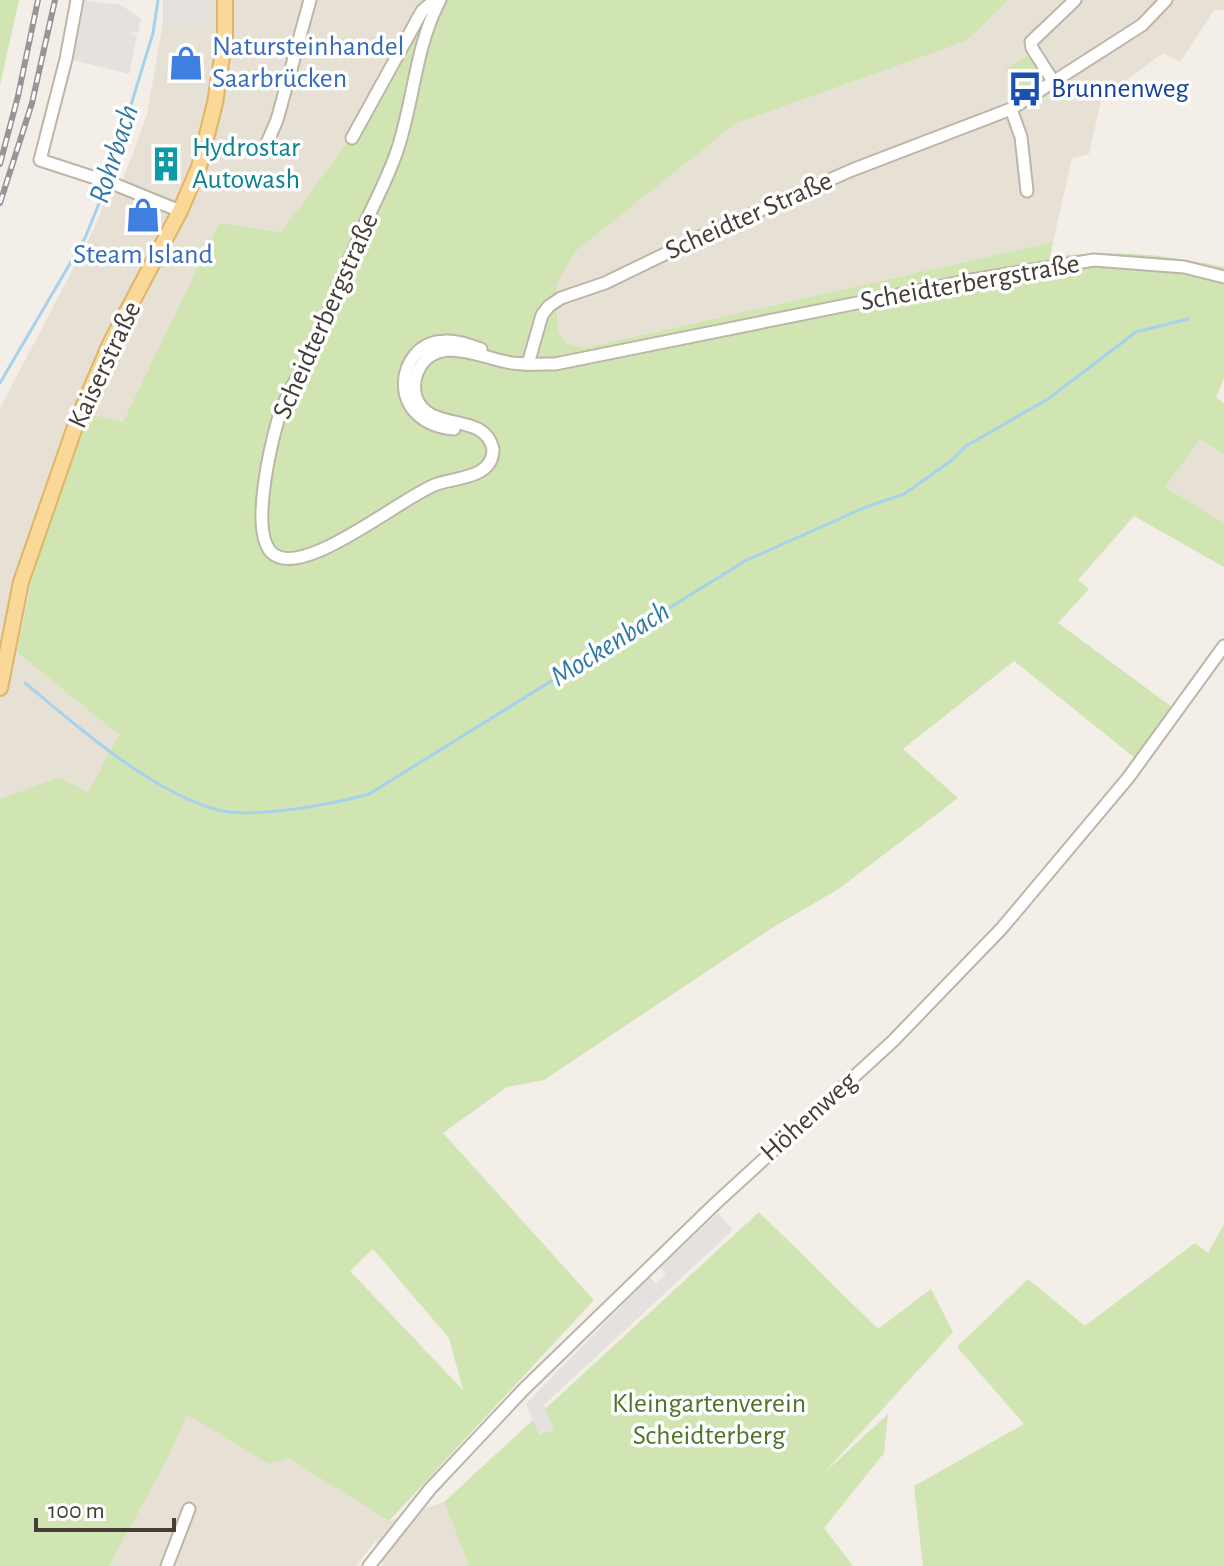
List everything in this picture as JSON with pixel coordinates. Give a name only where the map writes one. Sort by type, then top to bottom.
[{"type":"main road","name":"Kaiserstraße","points":[[0,688],[21,582],[77,421],[110,344],[180,211],[199,167],[212,119],[225,37],[225,0]]},
{"type":"street","points":[[77,0],[69,46],[40,160],[114,184],[180,211]]},
{"type":"street","points":[[264,150],[277,120],[310,0]]},
{"type":"street","name":"Scheidterbergstraße","points":[[352,138],[422,11],[437,0]]},
{"type":"street","name":"Scheidterbergstraße","points":[[437,0],[428,22],[398,150],[314,346],[286,398],[279,418],[261,516],[269,550],[283,559],[302,558],[421,491],[484,470],[493,455],[491,442],[485,433],[475,427],[440,419],[426,411],[417,398],[415,379],[422,363],[443,350],[528,364],[584,360],[971,280],[1094,260],[1184,267],[1224,277]]},
{"type":"street","points":[[1053,81],[1031,42],[1075,0]]},
{"type":"street","name":"Scheidter Straße","points":[[528,364],[542,315],[561,298],[605,283],[852,170],[1011,109],[1142,25],[1166,0]]},
{"type":"street","points":[[1011,109],[1021,137],[1027,191]]},
{"type":"street","name":"Höhenweg","points":[[369,1566],[430,1489],[524,1389],[694,1223],[893,1041],[1002,928],[1128,778],[1224,646]]},
{"type":"street","points":[[167,1566],[189,1509]]},
{"type":"shaded area","points":[[83,0],[121,5],[141,19],[138,33],[131,34],[137,36],[129,74],[72,60]]},
{"type":"shaded area","points":[[163,0],[436,0],[358,128],[281,232],[219,223],[123,422],[86,414],[17,652],[119,735],[88,792],[59,777],[0,799],[0,408],[94,229],[110,189],[119,190],[147,115],[163,22]]},
{"type":"shaded area","points":[[167,0],[207,0],[205,27],[164,22]]},
{"type":"shaded area","points":[[1009,0],[1224,0],[1224,10],[1214,10],[1180,62],[1163,53],[1101,100],[1089,154],[1072,158],[1053,242],[583,348],[566,343],[558,332],[556,285],[576,251],[735,124],[966,41]]},
{"type":"shaded area","points":[[1200,440],[1224,454],[1224,523],[1165,487]]},
{"type":"shaded area","points":[[718,1213],[733,1230],[544,1405],[554,1430],[539,1435],[526,1404],[650,1277],[656,1283],[666,1274],[660,1268]]},
{"type":"shaded area","points":[[187,1413],[269,1463],[288,1458],[389,1521],[444,1502],[469,1566],[383,1566],[376,1540],[356,1566],[109,1566],[167,1460]]},
{"type":"green space","points":[[0,0],[19,0],[0,85]]},
{"type":"green space","points":[[436,0],[1009,0],[966,41],[735,124],[576,251],[556,285],[558,332],[566,343],[584,348],[1053,242],[1050,257],[1095,253],[1137,254],[1224,267],[1224,378],[1216,397],[1224,403],[1224,454],[1200,440],[1165,487],[1224,523],[1224,567],[1134,516],[1078,580],[1089,589],[1058,623],[1172,707],[1135,758],[1014,661],[903,749],[958,798],[840,888],[772,928],[544,1080],[507,1087],[443,1133],[594,1300],[389,1521],[288,1458],[269,1464],[187,1414],[167,1460],[109,1566],[0,1566],[0,799],[59,777],[88,792],[119,735],[17,652],[39,544],[85,413],[123,422],[219,223],[281,232],[358,128]],"holes":[[[373,1249],[449,1338],[463,1390],[350,1271]]]},
{"type":"green space","points":[[1031,54],[1042,73],[1018,92],[1005,69]]},
{"type":"green space","name":"Kleingartenverein Scheidterberg","points":[[759,1212],[878,1329],[931,1289],[953,1332],[823,1474],[888,1414],[884,1453],[824,1528],[853,1566],[469,1566],[444,1502]]},
{"type":"green space","points":[[1224,1224],[1224,1566],[923,1566],[914,1486],[1024,1424],[957,1347],[1028,1279],[1085,1326],[1195,1243],[1208,1253]]},
{"type":"waterway","name":"Rohrbach","points":[[109,177],[153,33],[158,0]]},
{"type":"waterway","name":"Rohrbach","points":[[0,383],[85,238],[107,184]]},
{"type":"waterway","name":"Mockenbach","points":[[25,683],[141,774],[167,789],[218,810],[271,812],[369,794],[745,561],[866,507],[904,494],[951,461],[966,446],[1048,399],[1136,332],[1188,319]]},
{"type":"railway","points":[[0,164],[38,0]]},
{"type":"railway","points":[[0,203],[32,103],[55,0]]},
{"type":"place","name":"Natursteinhandel Saarbrücken","points":[[186,63]]},
{"type":"place","name":"Brunnenweg","points":[[1025,89]]},
{"type":"place","name":"Hydrostar Autowash","points":[[166,164]]},
{"type":"place","name":"Steam Island","points":[[143,215]]}]
